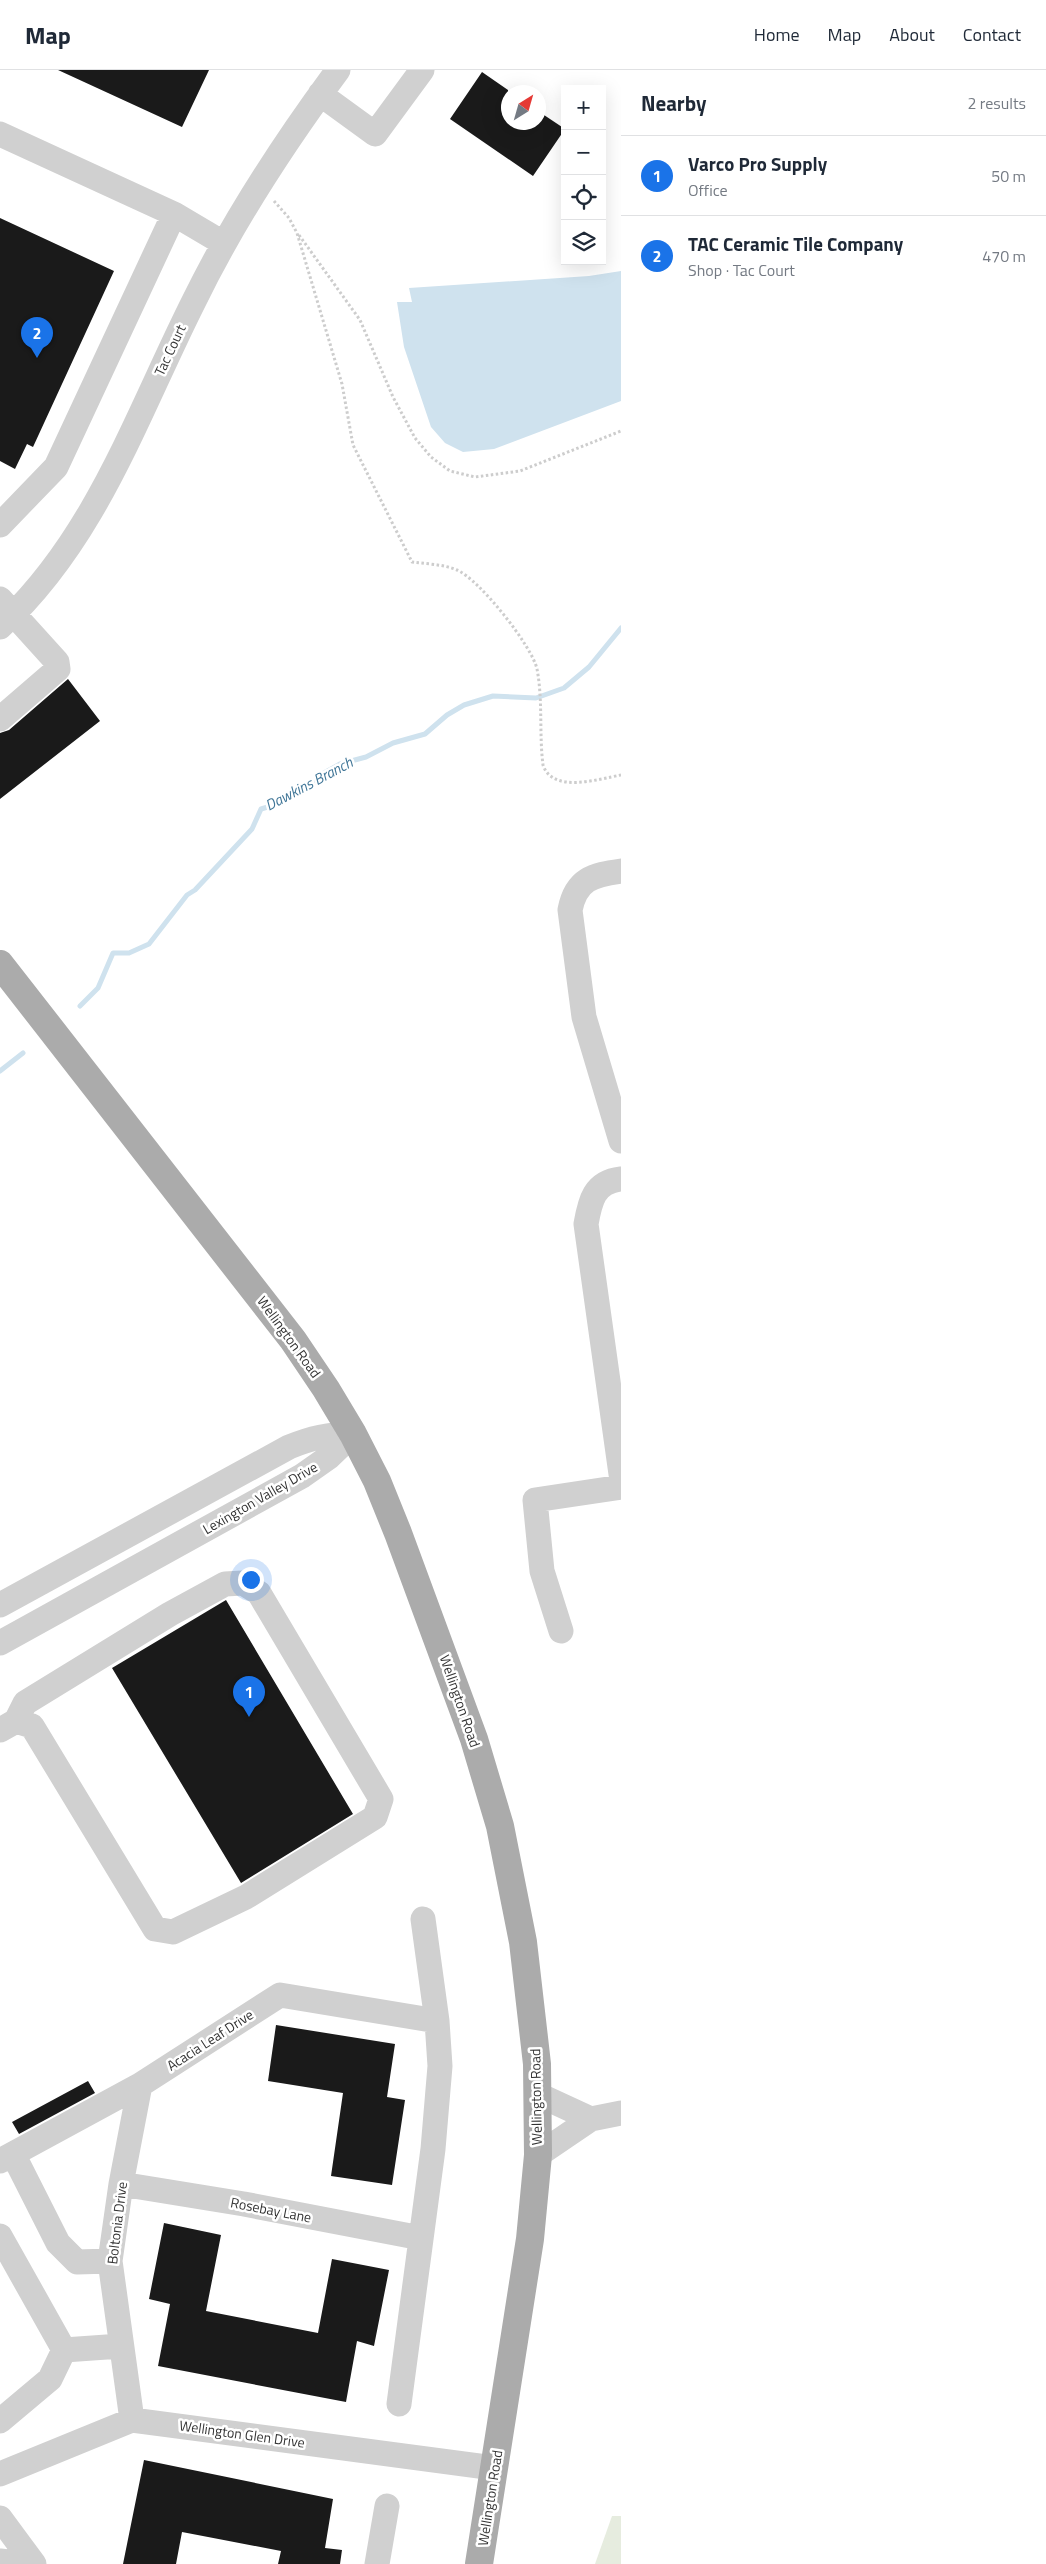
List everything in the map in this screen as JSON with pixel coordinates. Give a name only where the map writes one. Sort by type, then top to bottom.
[{"type":"main road","name":"Wellington Road","points":[[0,964],[293,1340],[326,1388],[353,1434],[377,1481],[427,1608],[474,1739],[500,1826],[516,1899],[525,1952],[534,2033],[538,2095],[538,2155],[530,2239],[479,2564]]},
{"type":"street","name":"Tac Court","points":[[4,614],[54,567],[85,523],[106,487],[193,302],[223,244],[259,185],[338,70]]},
{"type":"street","points":[[320,94],[375,134],[422,70]]},
{"type":"street","points":[[0,134],[174,214],[223,244]]},
{"type":"street","points":[[0,524],[56,467],[174,214]]},
{"type":"street","points":[[0,719],[58,669],[57,662],[4,614]]},
{"type":"street","points":[[621,871],[594,875],[580,885],[572,896],[570,910],[584,1017],[621,1141]]},
{"type":"street","points":[[621,1179],[613,1180],[598,1189],[591,1199],[586,1224],[621,1474]]},
{"type":"street","name":"Lexington Valley Drive","points":[[0,1605],[289,1447],[309,1438],[331,1434],[353,1434]]},
{"type":"street","name":"Lexington Valley Drive","points":[[0,1643],[302,1476],[329,1457],[353,1434]]},
{"type":"street","points":[[561,1631],[542,1572],[535,1500],[621,1487]]},
{"type":"street","points":[[243,1583],[259,1593],[381,1799],[376,1817],[246,1897],[173,1932],[155,1929],[32,1726],[8,1726],[25,1704],[154,1623],[225,1584],[243,1583]]},
{"type":"street","points":[[399,2404],[435,2131],[440,2066],[437,2021],[423,1919]]},
{"type":"street","name":"Acacia Leaf Drive","points":[[6,2157],[140,2085],[280,1995],[437,2021]]},
{"type":"street","name":"Boltonia Drive","points":[[132,2420],[110,2261],[121,2184],[140,2085]]},
{"type":"street","points":[[538,2095],[591,2119]]},
{"type":"street","points":[[538,2155],[591,2119],[621,2113]]},
{"type":"street","points":[[6,2157],[58,2243],[77,2262],[110,2261]]},
{"type":"street","name":"Rosebay Lane","points":[[121,2184],[244,2204],[420,2238]]},
{"type":"street","points":[[0,2236],[64,2350]]},
{"type":"street","points":[[64,2350],[121,2346]]},
{"type":"street","points":[[0,2421],[50,2379],[64,2350]]},
{"type":"street","name":"Wellington Glen Drive","points":[[0,2474],[132,2420],[494,2468]]},
{"type":"street","points":[[377,2564],[387,2506]]},
{"type":"street","points":[[0,2518],[34,2564]]},
{"type":"street","points":[[0,2561],[25,2564]]},
{"type":"path","points":[[259,185],[289,218],[297,233],[360,320],[393,397],[416,438],[431,456],[450,471],[475,477],[520,472],[621,431]]},
{"type":"path","points":[[297,233],[342,384],[353,445],[412,562],[450,567],[458,570],[475,582],[528,646],[537,668],[543,765],[550,776],[564,782],[621,775]]},
{"type":"shaded area","points":[[612,2516],[621,2516],[621,2564],[595,2564]]},
{"type":"water","points":[[621,271],[621,401],[494,449],[463,452],[445,443],[431,427],[404,347],[397,302],[412,302],[409,288],[589,276]]},
{"type":"building","points":[[58,70],[209,70],[182,127]]},
{"type":"building","points":[[482,72],[501,85],[501,130],[546,130],[546,116],[561,126],[561,135],[533,176],[450,119]]},
{"type":"building","points":[[0,218],[114,271],[33,447],[27,444],[15,469],[0,461]]},
{"type":"building","points":[[68,679],[100,721],[0,799],[0,733],[9,730]]},
{"type":"building","points":[[226,1600],[353,1814],[241,1883],[112,1668]]},
{"type":"building","points":[[276,2025],[395,2044],[387,2097],[405,2100],[392,2185],[331,2176],[343,2093],[268,2081]]},
{"type":"building","points":[[88,2081],[95,2093],[19,2134],[12,2122]]},
{"type":"building","points":[[164,2223],[221,2235],[206,2311],[318,2333],[332,2259],[389,2270],[374,2346],[357,2341],[346,2402],[158,2366],[170,2304],[149,2299]]},
{"type":"building","points":[[144,2460],[333,2499],[325,2548],[342,2550],[340,2564],[278,2564],[281,2551],[182,2532],[176,2564],[123,2564]]},
{"type":"waterway","name":"Dawkins Branch","points":[[80,1006],[98,988],[113,953],[129,953],[149,944],[187,895],[195,890],[252,829],[261,809],[271,806],[315,782],[324,773],[340,764],[366,757],[393,743],[425,734],[447,715],[464,705],[493,696],[536,698],[564,688],[589,667],[621,628]]},
{"type":"waterway","name":"Dawkins Branch","points":[[0,1071],[23,1053]]},
{"type":"place","name":"TAC Ceramic Tile Company","points":[[37,358]]},
{"type":"place","name":"Varco Pro Supply","points":[[249,1717]]}]
